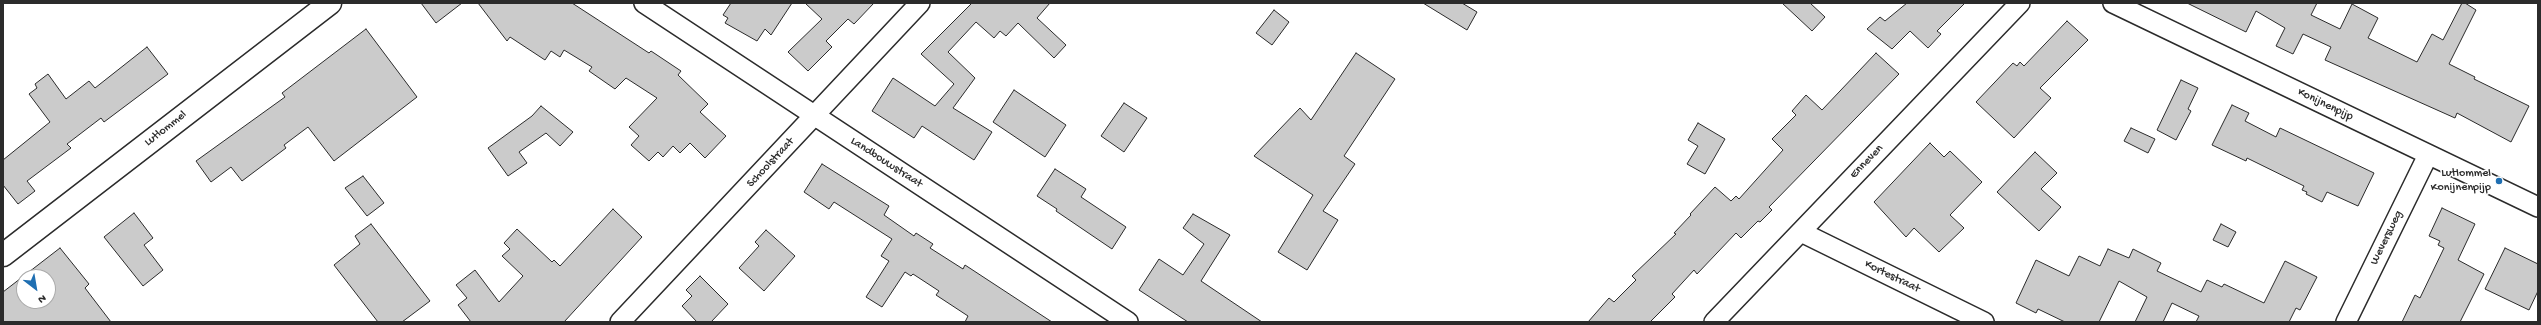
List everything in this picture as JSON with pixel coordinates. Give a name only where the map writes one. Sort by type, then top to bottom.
[{"type":"main road","name":"Lutlommel","points":[[3,254],[330,3]]},
{"type":"street","name":"Landbouwstraat","points":[[644,3],[1128,322]]},
{"type":"street","name":"Schoolstraat","points":[[620,322],[920,3]]},
{"type":"street","name":"Enneven","points":[[1714,322],[2020,3]]},
{"type":"street","name":"Konijnenpijp","points":[[2113,3],[2538,207]]},
{"type":"street","name":"Weversweg","points":[[2346,322],[2428,155]]},
{"type":"street","name":"Kortestraat","points":[[1801,232],[1984,322]]},
{"type":"building","points":[[421,3],[462,3],[436,23]]},
{"type":"building","points":[[478,3],[572,3],[649,53],[651,51],[681,71],[678,75],[708,104],[700,112],[726,136],[705,158],[690,143],[680,153],[673,146],[663,157],[658,152],[649,161],[631,145],[639,136],[629,127],[657,98],[626,78],[615,89],[589,71],[592,67],[564,50],[560,57],[551,51],[545,60],[510,37],[507,41]]},
{"type":"building","points":[[731,3],[792,3],[771,35],[765,29],[757,41],[725,23],[728,18],[723,15]]},
{"type":"building","points":[[805,3],[874,3],[854,24],[848,19],[826,41],[832,47],[808,71],[788,52],[822,19]]},
{"type":"building","points":[[972,3],[1050,3],[1037,18],[1066,45],[1054,58],[1018,23],[1006,36],[1000,31],[994,38],[976,22],[948,52],[975,78],[953,108],[992,132],[974,160],[922,126],[914,138],[872,111],[893,78],[935,106],[954,84],[921,54]]},
{"type":"building","points":[[1423,3],[1462,3],[1477,12],[1467,30]]},
{"type":"building","points":[[1782,3],[1810,3],[1825,17],[1812,31]]},
{"type":"building","points":[[1907,3],[1965,3],[1937,31],[1941,34],[1928,48],[1910,31],[1892,49],[1867,29],[1880,17],[1885,21]]},
{"type":"building","points":[[2187,3],[2317,3],[2311,15],[2340,29],[2352,4],[2378,18],[2368,38],[2417,62],[2432,34],[2443,40],[2462,3],[2465,3],[2476,10],[2449,64],[2475,77],[2474,79],[2529,106],[2511,142],[2457,113],[2455,118],[2325,60],[2331,47],[2303,34],[2293,54],[2276,46],[2285,28],[2256,11],[2246,32]]},
{"type":"building","points":[[1274,10],[1289,22],[1272,45],[1256,33]]},
{"type":"building","points":[[2067,21],[2088,40],[2040,88],[2051,98],[2014,138],[1976,102],[2013,63],[2017,66],[2020,62],[2024,66]]},
{"type":"building","points":[[366,29],[417,97],[334,161],[308,127],[284,145],[286,148],[242,181],[231,167],[211,182],[196,161],[285,97],[282,93]]},
{"type":"building","points":[[147,47],[168,74],[104,122],[101,118],[67,144],[71,148],[27,181],[35,191],[18,204],[3,185],[3,160],[50,122],[29,94],[37,88],[35,84],[48,74],[66,99],[89,81],[95,88]]},
{"type":"building","points":[[1356,53],[1395,79],[1344,156],[1355,164],[1323,211],[1338,220],[1307,270],[1278,252],[1313,195],[1254,156],[1300,108],[1311,120]]},
{"type":"building","points":[[1876,53],[1899,74],[1769,207],[1772,210],[1760,222],[1758,221],[1741,238],[1736,233],[1697,274],[1694,270],[1672,294],[1675,297],[1650,322],[1588,322],[1609,298],[1614,302],[1636,280],[1632,276],[1676,234],[1674,233],[1715,187],[1731,201],[1736,196],[1739,199],[1783,150],[1772,139],[1796,115],[1792,111],[1806,95],[1822,110]]},
{"type":"building","points":[[2181,80],[2198,88],[2188,109],[2191,111],[2176,140],[2157,130]]},
{"type":"building","points":[[1014,90],[1066,125],[1045,157],[993,122]]},
{"type":"building","points":[[1124,103],[1147,118],[1124,152],[1101,136]]},
{"type":"building","points":[[2232,105],[2249,113],[2245,121],[2276,137],[2280,128],[2374,173],[2358,206],[2327,192],[2322,202],[2306,194],[2307,192],[2302,190],[2304,186],[2247,158],[2246,161],[2212,145]]},
{"type":"building","points":[[541,106],[573,132],[560,146],[546,133],[519,152],[527,163],[508,176],[488,148],[532,116]]},
{"type":"building","points":[[1698,123],[1725,139],[1705,174],[1687,164],[1698,146],[1688,140]]},
{"type":"building","points":[[2131,128],[2155,139],[2148,153],[2124,141]]},
{"type":"building","points":[[1930,143],[1944,157],[1950,151],[1982,182],[1950,215],[1964,228],[1939,252],[1914,228],[1906,237],[1874,202]]},
{"type":"building","points":[[2035,152],[2057,173],[2041,189],[2061,207],[2039,231],[1997,192]]},
{"type":"building","points":[[822,164],[889,206],[884,215],[914,236],[916,233],[933,244],[930,248],[963,269],[965,265],[1052,322],[965,322],[968,316],[936,295],[939,291],[913,274],[911,276],[905,272],[882,307],[866,297],[889,261],[881,256],[892,239],[834,202],[829,209],[804,192]]},
{"type":"building","points":[[1055,169],[1086,189],[1081,197],[1126,227],[1112,249],[1056,211],[1057,209],[1037,196]]},
{"type":"building","points":[[363,176],[384,203],[367,216],[345,188]]},
{"type":"building","points":[[2442,208],[2475,224],[2458,260],[2484,274],[2460,322],[2402,322],[2415,295],[2420,298],[2444,248],[2438,245],[2440,241],[2429,236]]},
{"type":"building","points":[[613,209],[642,237],[564,322],[471,322],[458,305],[467,298],[456,285],[475,270],[499,302],[523,276],[502,256],[510,249],[504,243],[517,229],[552,262],[554,260],[560,266]]},
{"type":"building","points":[[134,213],[153,238],[144,245],[163,270],[143,286],[104,237]]},
{"type":"building","points":[[1193,214],[1230,235],[1201,281],[1262,322],[1188,322],[1139,290],[1159,259],[1183,275],[1204,244],[1183,228]]},
{"type":"building","points":[[371,224],[430,301],[402,322],[378,322],[334,265],[360,244],[355,236]]},
{"type":"building","points":[[2221,224],[2236,232],[2228,247],[2213,240]]},
{"type":"building","points":[[766,230],[795,256],[764,291],[739,268],[759,246],[755,242]]},
{"type":"building","points":[[60,248],[89,284],[85,288],[111,322],[3,322],[3,292],[16,282],[16,309],[56,309],[56,269],[33,269]]},
{"type":"building","points":[[2505,248],[2538,264],[2538,291],[2529,310],[2485,289]]},
{"type":"building","points":[[2108,249],[2129,258],[2133,249],[2161,263],[2157,271],[2201,292],[2207,280],[2222,287],[2224,284],[2264,303],[2285,261],[2317,277],[2300,310],[2296,308],[2289,322],[2196,322],[2199,316],[2172,303],[2163,322],[2135,322],[2147,297],[2119,281],[2099,322],[2065,322],[2038,309],[2036,313],[2016,303],[2036,260],[2069,276],[2079,256],[2100,266]]},
{"type":"building","points":[[700,276],[728,304],[711,322],[697,322],[682,306],[692,296],[686,290]]},
{"type":"place","name":"Lutlommel Konijnenpijp","points":[[2499,181]]}]
